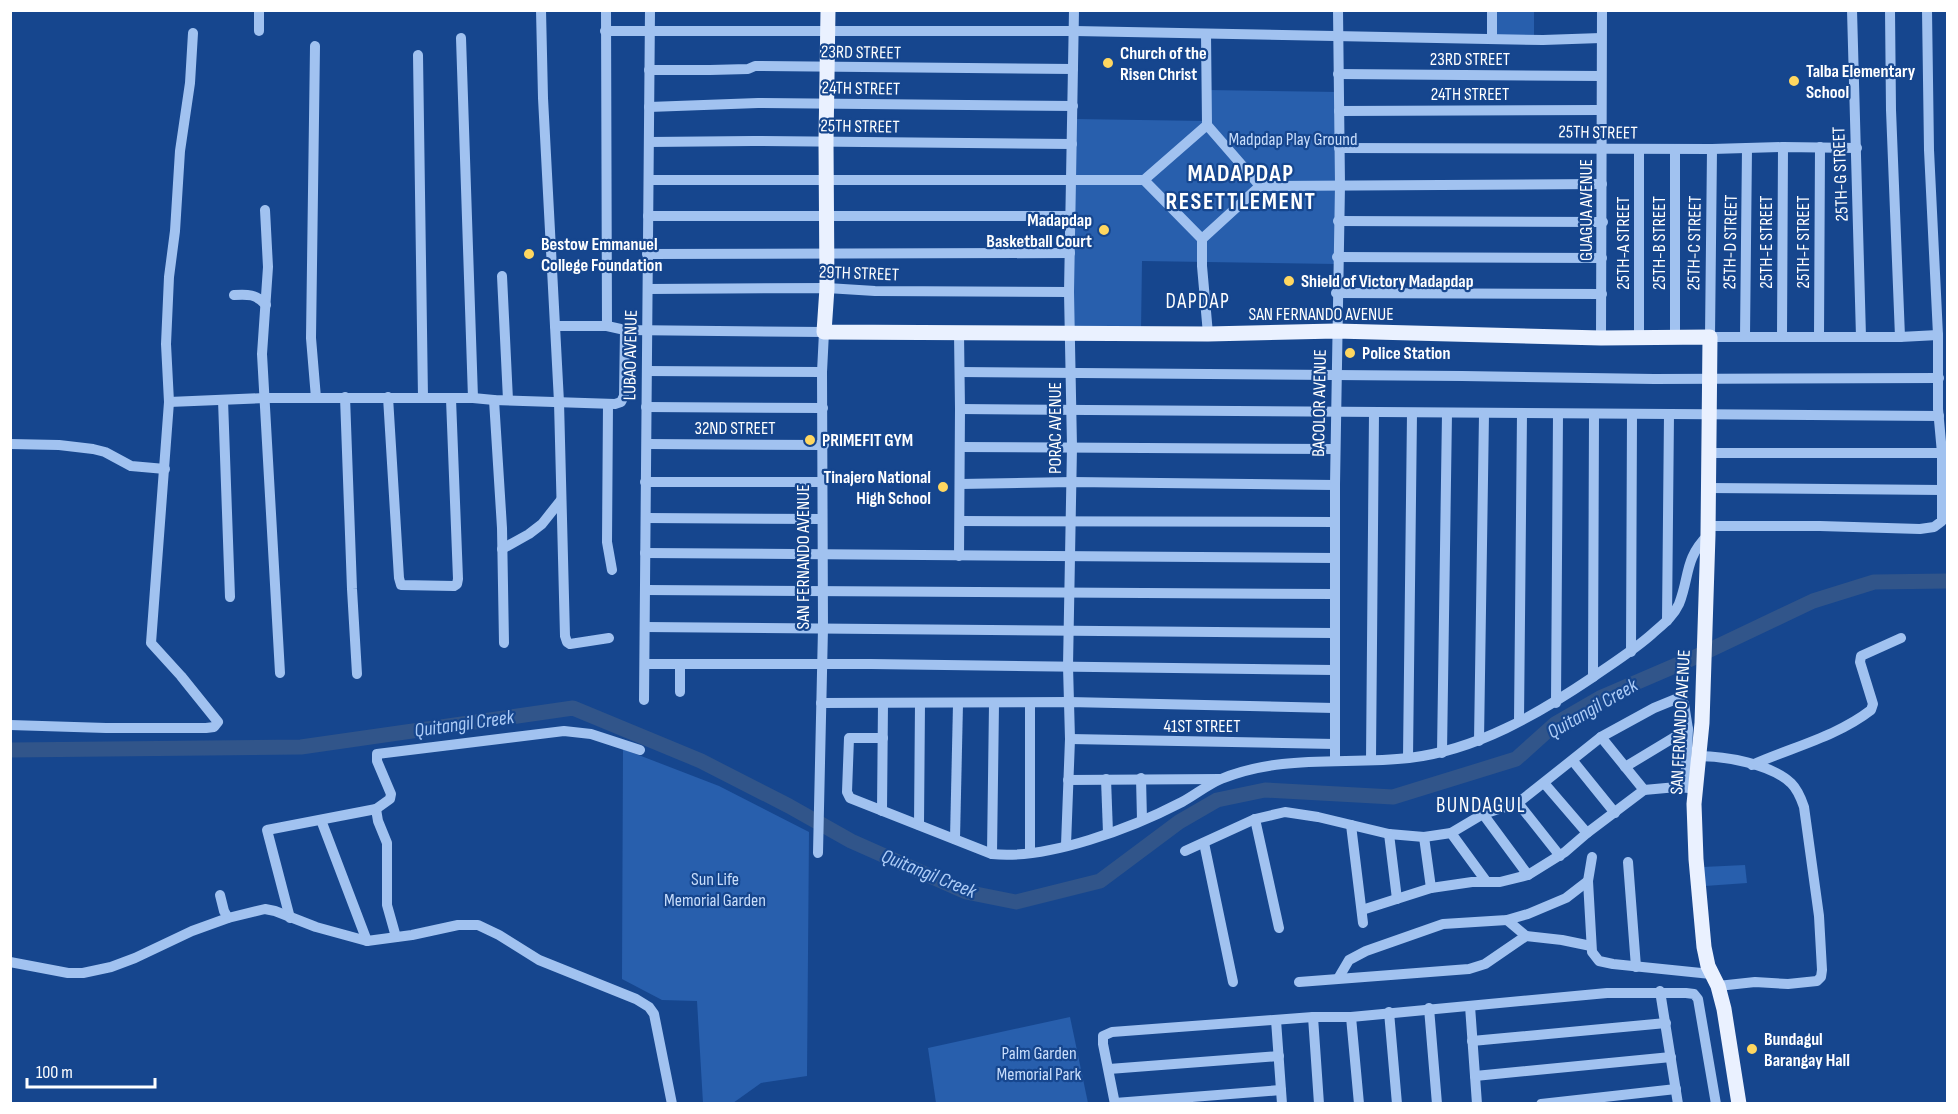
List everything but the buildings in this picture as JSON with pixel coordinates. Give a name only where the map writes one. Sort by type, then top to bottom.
[{"type":"main road","name":"SAN FERNANDO AVENUE","points":[[828,10],[827,288],[824,332],[1208,334],[1336,331],[1601,338],[1710,337],[1707,453],[1708,531],[1703,691],[1698,756],[1690,788],[1704,947],[1724,1009],[1739,1104]]},
{"type":"street","points":[[259,10],[259,31]]},
{"type":"street","points":[[541,10],[543,98],[559,402],[565,636],[567,642],[575,643],[609,638]]},
{"type":"street","points":[[606,10],[607,326]]},
{"type":"street","name":"LUBAO AVENUE","points":[[644,700],[650,10]]},
{"type":"street","name":"PORAC AVENUE","points":[[1066,845],[1070,739],[1068,666],[1072,374],[1070,253],[1074,10]]},
{"type":"street","name":"BACOLOR AVENUE","points":[[1335,760],[1336,293],[1340,184],[1338,10]]},
{"type":"street","points":[[1492,10],[1492,39]]},
{"type":"street","name":"GUAGUA AVENUE","points":[[1601,338],[1602,10]]},
{"type":"street","name":"25TH-G STREET","points":[[1852,10],[1862,337]]},
{"type":"street","points":[[1890,10],[1899,337]]},
{"type":"street","points":[[883,738],[849,738],[847,792],[853,799],[992,854],[1030,853],[1108,833],[1181,802],[1220,779],[1276,764],[1408,758],[1442,753],[1479,741],[1556,703],[1631,652],[1667,621],[1679,604],[1694,550],[1708,531],[1820,526],[1920,529],[1938,525],[1943,519],[1942,453],[1929,150],[1927,10]]},
{"type":"street","points":[[605,31],[1075,31],[1544,40],[1601,38]]},
{"type":"street","points":[[10,724],[106,728],[206,728],[216,726],[218,722],[151,643],[169,402],[166,344],[169,277],[176,231],[180,151],[188,99],[193,33]]},
{"type":"street","points":[[1206,34],[1207,125],[1260,186]]},
{"type":"street","points":[[461,38],[473,398]]},
{"type":"street","points":[[315,46],[311,338],[316,398]]},
{"type":"street","points":[[418,55],[423,398]]},
{"type":"street","name":"23RD STREET","points":[[649,70],[748,69],[755,66],[1073,69]]},
{"type":"street","name":"23RD STREET","points":[[1338,74],[1601,76]]},
{"type":"street","name":"24TH STREET","points":[[649,107],[758,103],[1073,106]]},
{"type":"street","name":"24TH STREET","points":[[1339,111],[1601,110]]},
{"type":"street","points":[[649,180],[1144,180],[1207,125]]},
{"type":"street","name":"25TH STREET","points":[[649,142],[1071,144]]},
{"type":"street","name":"25TH-E STREET","points":[[1782,338],[1783,147]]},
{"type":"street","name":"25TH-F STREET","points":[[1819,338],[1820,147]]},
{"type":"street","name":"25TH STREET","points":[[1339,148],[1857,148]]},
{"type":"street","name":"25TH-D STREET","points":[[1745,337],[1747,148]]},
{"type":"street","name":"25TH-A STREET","points":[[1639,149],[1639,337]]},
{"type":"street","name":"25TH-B STREET","points":[[1675,149],[1675,337]]},
{"type":"street","name":"25TH-C STREET","points":[[1710,337],[1712,149]]},
{"type":"street","points":[[1144,180],[1202,239],[1208,334]]},
{"type":"street","points":[[1202,239],[1260,186],[1602,184]]},
{"type":"street","points":[[265,210],[268,267],[262,354],[280,673]]},
{"type":"street","points":[[648,216],[1071,216]]},
{"type":"street","points":[[1338,220],[1603,222]]},
{"type":"street","points":[[647,254],[1070,253]]},
{"type":"street","points":[[1337,257],[1602,258]]},
{"type":"street","points":[[502,276],[508,400]]},
{"type":"street","name":"29TH STREET","points":[[648,289],[827,288],[875,291],[1070,292]]},
{"type":"street","points":[[1336,293],[1602,294]]},
{"type":"street","points":[[234,295],[248,294],[259,298],[266,305]]},
{"type":"street","name":"SAN FERNANDO AVENUE","points":[[555,326],[607,326],[625,330],[824,332],[822,665],[818,853]]},
{"type":"street","points":[[169,402],[345,397],[473,398],[608,404],[621,402],[624,396],[625,330]]},
{"type":"street","points":[[958,556],[960,521],[959,333]]},
{"type":"street","name":"SAN FERNANDO AVENUE","points":[[1710,337],[1819,338],[1938,335]]},
{"type":"street","points":[[647,371],[822,372]]},
{"type":"street","points":[[960,372],[1709,379],[1939,378]]},
{"type":"street","points":[[345,397],[357,674]]},
{"type":"street","points":[[388,397],[399,582],[401,585],[410,587],[454,586],[457,584],[451,399]]},
{"type":"street","points":[[223,400],[230,597]]},
{"type":"street","points":[[494,400],[502,549],[504,644]]},
{"type":"street","points":[[608,404],[607,542],[612,570]]},
{"type":"street","points":[[646,407],[823,408]]},
{"type":"street","points":[[960,409],[1594,415],[1941,411]]},
{"type":"street","points":[[1371,760],[1374,412]]},
{"type":"street","points":[[1408,758],[1412,413]]},
{"type":"street","points":[[1442,753],[1447,413]]},
{"type":"street","points":[[1519,721],[1522,413]]},
{"type":"street","points":[[1479,741],[1484,414]]},
{"type":"street","points":[[1556,703],[1558,414]]},
{"type":"street","points":[[1667,621],[1669,414]]},
{"type":"street","points":[[1593,677],[1594,415]]},
{"type":"street","points":[[1631,652],[1632,415]]},
{"type":"street","points":[[10,444],[59,445],[93,449],[105,452],[131,466],[165,469]]},
{"type":"street","name":"32ND STREET","points":[[647,444],[824,446]]},
{"type":"street","points":[[960,447],[1335,449]]},
{"type":"street","points":[[1707,453],[1942,453]]},
{"type":"street","points":[[645,482],[823,482]]},
{"type":"street","points":[[960,484],[1072,482],[1335,485]]},
{"type":"street","points":[[1707,489],[1942,490]]},
{"type":"street","points":[[502,549],[542,524],[561,500]]},
{"type":"street","points":[[646,518],[822,519]]},
{"type":"street","points":[[960,521],[1335,522]]},
{"type":"street","points":[[645,553],[1335,558]]},
{"type":"street","points":[[646,590],[1334,594]]},
{"type":"street","points":[[645,627],[1334,633]]},
{"type":"street","points":[[1752,765],[1834,733],[1871,710],[1873,704],[1860,662],[1861,656],[1901,638]]},
{"type":"street","points":[[645,664],[1334,670]]},
{"type":"street","points":[[680,664],[680,692]]},
{"type":"street","points":[[1185,851],[1255,819],[1285,812],[1389,834],[1424,837],[1451,833],[1483,814],[1518,803],[1601,737],[1654,708],[1676,699],[1684,704],[1688,729],[1690,788],[1644,790],[1560,856],[1528,875],[1500,882],[1431,888],[1362,910]]},
{"type":"street","points":[[821,703],[1069,702],[1334,708]]},
{"type":"street","points":[[882,811],[883,703]]},
{"type":"street","points":[[919,825],[920,703]]},
{"type":"street","points":[[1030,703],[1030,853]]},
{"type":"street","points":[[955,839],[958,704]]},
{"type":"street","points":[[992,854],[994,704]]},
{"type":"street","points":[[1625,767],[1688,729]]},
{"type":"street","points":[[290,918],[267,830],[376,809],[390,799],[391,794],[377,761],[377,754],[564,731],[591,734],[640,750]]},
{"type":"street","points":[[1601,737],[1644,790]]},
{"type":"street","name":"41ST STREET","points":[[1070,739],[1335,744]]},
{"type":"street","points":[[1592,857],[1588,881],[1591,946],[1592,952],[1599,961],[1714,980],[1813,983],[1820,979],[1822,974],[1819,916],[1802,800],[1792,784],[1781,776],[1729,758],[1698,756]]},
{"type":"street","points":[[1574,760],[1615,813]]},
{"type":"street","points":[[1141,778],[1142,820]]},
{"type":"street","points":[[1106,779],[1108,833]]},
{"type":"street","points":[[1068,780],[1220,779]]},
{"type":"street","points":[[1544,783],[1587,833]]},
{"type":"street","points":[[1518,803],[1560,856]]},
{"type":"street","points":[[376,809],[387,843],[387,905],[396,937]]},
{"type":"street","points":[[1483,814],[1528,875]]},
{"type":"street","points":[[1255,819],[1278,928]]},
{"type":"street","points":[[321,820],[367,941]]},
{"type":"street","points":[[1352,825],[1363,923]]},
{"type":"street","points":[[1451,833],[1486,882]]},
{"type":"street","points":[[1389,834],[1397,899]]},
{"type":"street","points":[[1424,837],[1431,888]]},
{"type":"street","points":[[1204,843],[1233,982]]},
{"type":"street","points":[[1628,862],[1636,967]]},
{"type":"street","points":[[1339,977],[1347,962],[1353,957],[1427,929],[1458,922],[1507,920],[1566,898],[1588,881]]},
{"type":"street","points":[[220,895],[228,918]]},
{"type":"street","points":[[10,962],[68,973],[83,973],[111,967],[135,958],[158,946],[228,918],[265,909],[367,941],[458,925],[478,926],[499,935],[539,960],[645,1003],[654,1014],[672,1104]]},
{"type":"street","points":[[1507,920],[1526,936],[1591,946]]},
{"type":"street","points":[[1299,982],[1339,977],[1469,969],[1485,964],[1526,936]]},
{"type":"street","points":[[1660,991],[1678,1104]]},
{"type":"street","points":[[1281,1090],[1115,1103],[1102,1044],[1103,1036],[1107,1033],[1313,1017],[1350,1017],[1579,995],[1660,991],[1692,994],[1698,999],[1701,1009],[1716,1104]]},
{"type":"street","points":[[1470,1006],[1477,1104]]},
{"type":"street","points":[[1429,1008],[1437,1104]]},
{"type":"street","points":[[1389,1012],[1397,1104]]},
{"type":"street","points":[[1313,1017],[1319,1104]]},
{"type":"street","points":[[1350,1017],[1359,1104]]},
{"type":"street","points":[[1275,1020],[1282,1104]]},
{"type":"street","points":[[1472,1041],[1666,1023]]},
{"type":"street","points":[[1108,1069],[1279,1056]]},
{"type":"street","points":[[1475,1076],[1671,1057]]},
{"type":"street","points":[[1540,1104],[1676,1089]]},
{"type":"green space","points":[[1495,11],[1534,11],[1534,38],[1495,37]]},
{"type":"green space","name":"Madpdap Play Ground","points":[[1207,90],[1339,92],[1337,264],[1142,261],[1141,331],[1071,330],[1074,119],[1206,121]]},
{"type":"green space","name":"Sun Life Memorial Garden","points":[[623,749],[719,786],[809,832],[807,1076],[761,1083],[733,1103],[703,1103],[697,1001],[662,1000],[622,979]]},
{"type":"green space","points":[[1745,865],[1747,883],[1705,886],[1703,867]]},
{"type":"green space","name":"Palm Garden Memorial Park","points":[[1070,1017],[1088,1103],[936,1103],[928,1048]]},
{"type":"waterway","name":"Quitangil Creek","points":[[10,750],[301,747],[573,708],[701,761],[851,841],[966,892],[1016,902],[1100,881],[1179,822],[1217,800],[1265,790],[1393,797],[1516,759],[1555,724],[1600,698],[1693,658],[1813,601],[1874,582],[1948,581]]},
{"type":"place","name":"Church of the Risen Christ","points":[[1108,63]]},
{"type":"place","name":"Talba Elementary School","points":[[1794,81]]},
{"type":"place","name":"Madapdap Basketball Court","points":[[1104,230]]},
{"type":"place","name":"Bestow Emmanuel College Foundation","points":[[529,254]]},
{"type":"place","name":"Shield of Victory Madapdap","points":[[1289,281]]},
{"type":"place","name":"Police Station","points":[[1350,353]]},
{"type":"place","name":"PRIMEFIT GYM","points":[[810,440]]},
{"type":"place","name":"Tinajero National High School","points":[[943,487]]},
{"type":"place","name":"Bundagul Barangay Hall","points":[[1752,1049]]},
{"type":"district","name":"MADAPDAP RESETTLEMENT","points":[[1241,187]]},
{"type":"district","name":"DAPDAP","points":[[1198,301]]},
{"type":"district","name":"BUNDAGUL","points":[[1481,805]]}]
